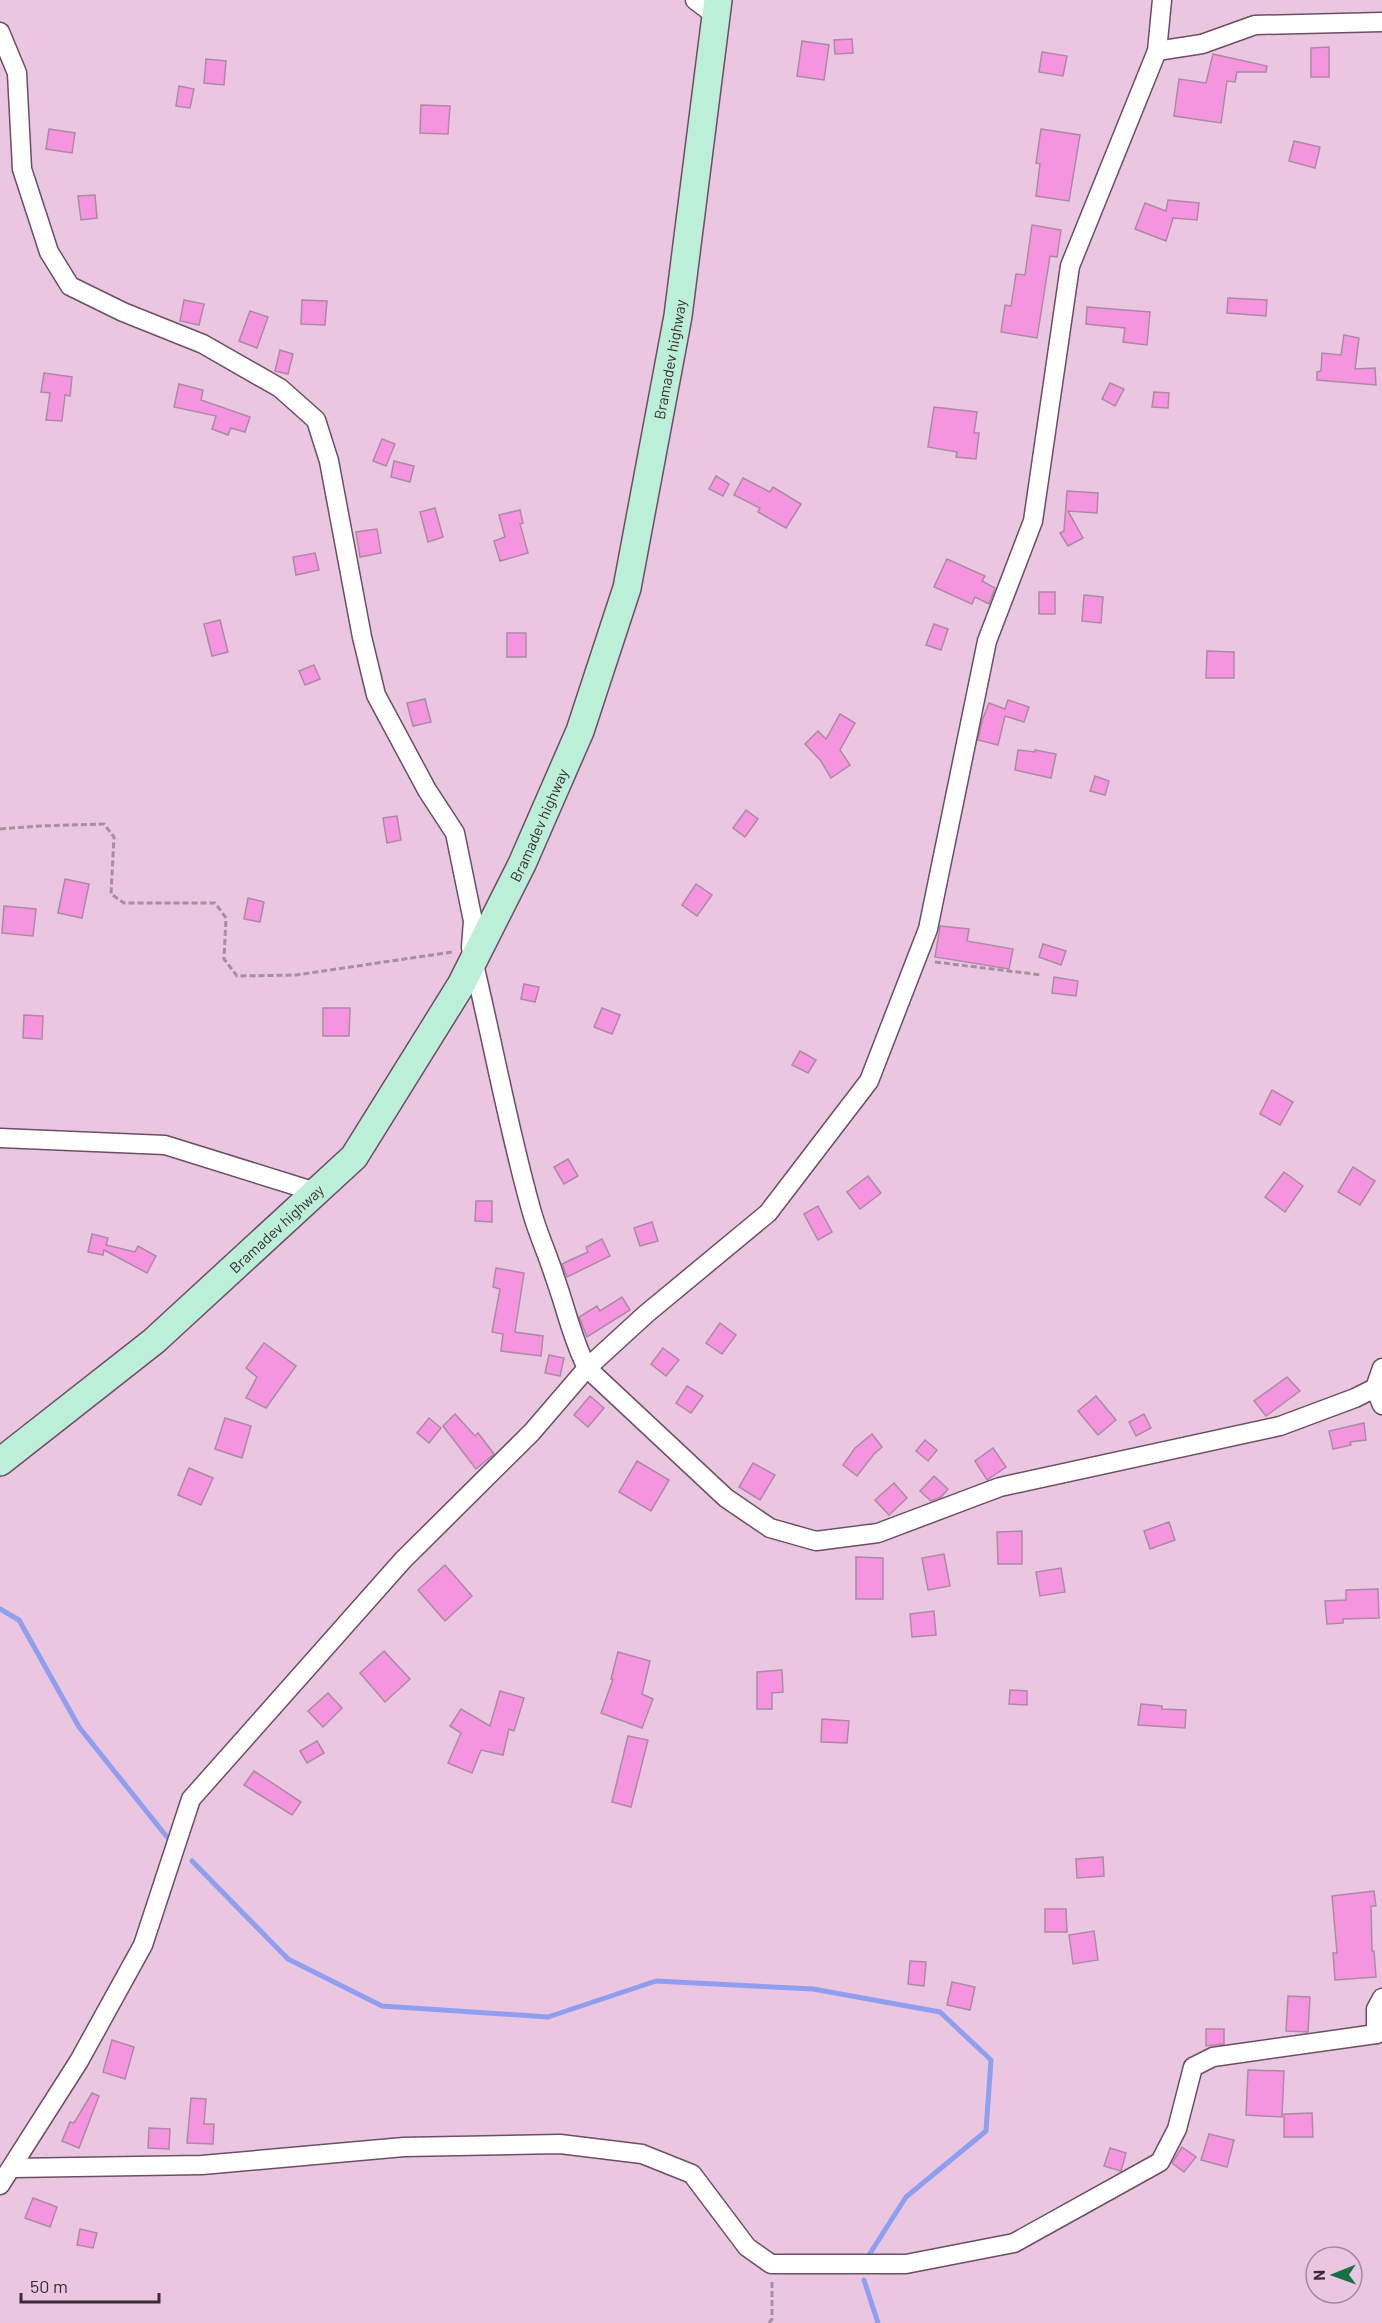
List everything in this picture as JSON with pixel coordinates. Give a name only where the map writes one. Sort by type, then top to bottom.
[{"type":"street","points":[[0,2185],[13,2168],[79,2061],[143,1945],[191,1799],[403,1560],[532,1432],[587,1368],[646,1314],[768,1213],[868,1081],[928,929],[987,641],[1033,521],[1070,266],[1157,51],[1162,0]]},
{"type":"street","name":"Bramadev highway","points":[[0,1462],[154,1341],[354,1157],[461,985],[472,954],[522,864],[580,731],[627,588],[678,316],[710,5]]},
{"type":"street","points":[[1157,51],[1202,44],[1255,25],[1382,22]]},
{"type":"street","points":[[0,32],[17,73],[22,169],[49,252],[70,286],[123,312],[203,344],[280,388],[315,420],[329,461],[362,637],[376,695],[428,790],[454,832],[473,921],[472,954],[531,1211],[556,1279],[576,1346],[587,1368],[726,1498],[770,1528],[816,1541],[878,1533],[1000,1487],[1280,1426],[1355,1398],[1378,1397],[1382,1368]]},
{"type":"street","points":[[0,1138],[165,1145],[316,1192]]},
{"type":"street","points":[[13,2168],[202,2165],[404,2147],[560,2144],[642,2154],[692,2174],[747,2247],[771,2264],[906,2264],[1014,2243],[1160,2162],[1177,2129],[1193,2067],[1213,2056],[1379,2033],[1376,2009],[1382,1998]]},
{"type":"path","points":[[0,829],[104,824],[114,837],[111,894],[124,903],[215,903],[226,918],[224,959],[237,976],[297,975],[472,954]]},
{"type":"path","points":[[916,960],[1042,975]]},
{"type":"path","points":[[769,2323],[772,2319],[771,2264]]},
{"type":"building","points":[[852,39],[853,53],[835,54],[834,40]]},
{"type":"building","points":[[802,41],[829,45],[824,80],[797,76]]},
{"type":"building","points":[[1329,47],[1329,77],[1311,77],[1311,48]]},
{"type":"building","points":[[1042,52],[1067,56],[1063,76],[1039,72]]},
{"type":"building","points":[[1213,54],[1267,66],[1266,72],[1237,72],[1235,82],[1227,81],[1221,123],[1174,116],[1179,79],[1206,83]]},
{"type":"building","points":[[206,59],[226,61],[224,85],[204,83]]},
{"type":"building","points":[[179,86],[194,89],[190,108],[176,106]]},
{"type":"building","points":[[421,105],[450,106],[448,134],[420,133]]},
{"type":"building","points":[[49,129],[75,133],[72,153],[46,149]]},
{"type":"building","points":[[1041,129],[1080,135],[1069,201],[1036,196],[1040,164],[1036,163]]},
{"type":"building","points":[[1294,141],[1320,147],[1315,168],[1289,161]]},
{"type":"building","points":[[95,195],[97,218],[81,220],[78,196]]},
{"type":"building","points":[[1168,200],[1199,203],[1197,220],[1173,218],[1166,241],[1135,229],[1145,203],[1166,211]]},
{"type":"building","points":[[1032,225],[1061,230],[1057,257],[1050,256],[1037,338],[1001,332],[1005,305],[1011,306],[1016,274],[1025,275]]},
{"type":"building","points":[[1228,298],[1267,300],[1266,316],[1227,313]]},
{"type":"building","points":[[184,300],[204,304],[199,325],[180,321]]},
{"type":"building","points":[[302,300],[327,301],[325,325],[301,324]]},
{"type":"building","points":[[1087,307],[1150,312],[1147,345],[1123,342],[1125,328],[1086,324]]},
{"type":"building","points":[[250,311],[268,317],[257,348],[239,341]]},
{"type":"building","points":[[1344,335],[1359,338],[1355,369],[1375,368],[1376,385],[1317,380],[1317,372],[1321,371],[1322,353],[1341,355]]},
{"type":"building","points":[[280,350],[293,354],[288,374],[275,371]]},
{"type":"building","points":[[44,373],[72,377],[70,396],[65,395],[62,421],[46,420],[50,393],[41,392]]},
{"type":"building","points":[[1110,383],[1124,389],[1115,406],[1102,399]]},
{"type":"building","points":[[179,384],[203,390],[201,400],[250,417],[245,432],[231,428],[228,435],[212,429],[216,416],[174,407]]},
{"type":"building","points":[[1154,392],[1169,393],[1168,408],[1152,407]]},
{"type":"building","points":[[934,407],[977,412],[974,433],[979,433],[976,459],[956,457],[957,452],[928,447]]},
{"type":"building","points":[[382,439],[395,444],[386,466],[373,461]]},
{"type":"building","points":[[394,461],[414,466],[410,482],[391,477]]},
{"type":"building","points":[[716,476],[729,484],[723,496],[709,489]]},
{"type":"building","points":[[743,478],[770,492],[773,487],[801,504],[786,528],[758,512],[760,508],[734,495]]},
{"type":"building","points":[[1067,491],[1098,493],[1097,513],[1068,511],[1083,538],[1068,546],[1060,533],[1064,531]]},
{"type":"building","points":[[435,508],[443,537],[428,542],[420,512]]},
{"type":"building","points":[[520,510],[523,523],[520,524],[528,553],[500,561],[494,541],[505,537],[499,515]]},
{"type":"building","points":[[377,529],[381,553],[360,557],[356,532]]},
{"type":"building","points":[[315,553],[319,570],[296,575],[293,557]]},
{"type":"building","points":[[947,559],[985,576],[982,581],[995,588],[989,604],[975,597],[972,604],[934,587]]},
{"type":"building","points":[[1039,592],[1055,592],[1055,614],[1039,614]]},
{"type":"building","points":[[1084,595],[1103,597],[1101,623],[1082,621]]},
{"type":"building","points":[[220,620],[228,652],[212,656],[204,624]]},
{"type":"building","points":[[934,624],[948,629],[941,650],[926,645]]},
{"type":"building","points":[[507,633],[526,633],[526,657],[507,657]]},
{"type":"building","points":[[1207,651],[1234,652],[1234,678],[1206,678]]},
{"type":"building","points":[[314,665],[320,679],[305,685],[299,671]]},
{"type":"building","points":[[425,699],[431,722],[413,726],[407,703]]},
{"type":"building","points":[[1008,700],[1029,707],[1024,722],[1005,716],[998,745],[978,740],[989,703],[1005,709]]},
{"type":"building","points":[[840,714],[855,723],[840,750],[850,765],[831,778],[821,761],[805,744],[818,731],[826,739]]},
{"type":"building","points":[[1018,750],[1056,754],[1051,778],[1015,770]]},
{"type":"building","points":[[1095,776],[1109,781],[1105,795],[1090,791]]},
{"type":"building","points":[[746,810],[758,819],[745,837],[733,828]]},
{"type":"building","points":[[397,816],[401,840],[387,843],[383,818]]},
{"type":"building","points":[[65,879],[89,884],[82,918],[58,913]]},
{"type":"building","points":[[696,884],[712,895],[697,916],[682,905]]},
{"type":"building","points":[[248,898],[264,902],[260,922],[244,919]]},
{"type":"building","points":[[4,906],[36,909],[33,936],[2,933]]},
{"type":"building","points":[[940,926],[969,929],[967,941],[1013,949],[1009,969],[935,957]]},
{"type":"building","points":[[1043,944],[1066,951],[1061,965],[1039,957]]},
{"type":"building","points":[[1054,977],[1078,981],[1076,996],[1052,993]]},
{"type":"building","points":[[524,984],[539,987],[535,1002],[521,999]]},
{"type":"building","points":[[323,1008],[350,1008],[349,1036],[323,1036]]},
{"type":"building","points":[[602,1008],[620,1015],[612,1034],[594,1027]]},
{"type":"building","points":[[24,1015],[43,1016],[42,1039],[23,1038]]},
{"type":"building","points":[[800,1051],[816,1060],[808,1073],[792,1065]]},
{"type":"building","points":[[1272,1090],[1293,1102],[1280,1125],[1260,1114]]},
{"type":"building","points":[[568,1159],[578,1176],[564,1184],[554,1167]]},
{"type":"building","points":[[1353,1167],[1375,1181],[1360,1205],[1338,1192]]},
{"type":"building","points":[[1284,1172],[1303,1186],[1285,1212],[1265,1197]]},
{"type":"building","points":[[868,1176],[881,1193],[860,1209],[847,1192]]},
{"type":"building","points":[[476,1201],[492,1201],[492,1222],[475,1221]]},
{"type":"building","points":[[818,1206],[832,1232],[818,1240],[804,1214]]},
{"type":"building","points":[[652,1222],[658,1241],[640,1246],[634,1228]]},
{"type":"building","points":[[92,1234],[108,1238],[106,1245],[135,1252],[138,1246],[156,1256],[147,1273],[104,1250],[103,1255],[88,1252]]},
{"type":"building","points":[[602,1239],[610,1256],[567,1277],[562,1264],[588,1252],[586,1247]]},
{"type":"building","points":[[496,1268],[524,1273],[515,1332],[543,1336],[541,1356],[501,1351],[503,1334],[492,1332],[500,1289],[493,1287]]},
{"type":"building","points":[[622,1297],[630,1310],[587,1337],[579,1317],[597,1306],[600,1311]]},
{"type":"building","points":[[720,1323],[736,1335],[722,1354],[706,1343]]},
{"type":"building","points":[[264,1343],[296,1366],[266,1408],[246,1398],[257,1377],[246,1368]]},
{"type":"building","points":[[663,1348],[679,1360],[666,1376],[651,1364]]},
{"type":"building","points":[[549,1355],[564,1358],[560,1376],[545,1373]]},
{"type":"building","points":[[1287,1377],[1300,1391],[1266,1416],[1254,1401]]},
{"type":"building","points":[[687,1386],[703,1396],[691,1413],[676,1403]]},
{"type":"building","points":[[590,1396],[604,1408],[588,1427],[574,1415]]},
{"type":"building","points":[[1096,1396],[1116,1420],[1098,1435],[1078,1411]]},
{"type":"building","points":[[455,1414],[475,1436],[478,1433],[494,1454],[476,1469],[443,1426]]},
{"type":"building","points":[[1144,1414],[1151,1428],[1136,1436],[1129,1422]]},
{"type":"building","points":[[225,1418],[251,1426],[242,1458],[215,1449]]},
{"type":"building","points":[[429,1418],[441,1428],[429,1443],[417,1433]]},
{"type":"building","points":[[1364,1423],[1366,1440],[1350,1442],[1351,1445],[1333,1449],[1329,1431]]},
{"type":"building","points":[[872,1434],[882,1447],[857,1476],[843,1465],[855,1448]]},
{"type":"building","points":[[925,1440],[937,1450],[928,1461],[916,1451]]},
{"type":"building","points":[[993,1448],[1006,1467],[987,1480],[975,1461]]},
{"type":"building","points":[[637,1461],[669,1480],[651,1511],[619,1492]]},
{"type":"building","points":[[753,1463],[775,1475],[760,1500],[739,1487]]},
{"type":"building","points":[[189,1468],[213,1478],[201,1505],[178,1495]]},
{"type":"building","points":[[934,1476],[948,1489],[941,1497],[931,1501],[920,1491]]},
{"type":"building","points":[[894,1483],[907,1498],[889,1515],[875,1500]]},
{"type":"building","points":[[1169,1522],[1175,1540],[1150,1549],[1144,1531]]},
{"type":"building","points":[[1022,1531],[1022,1564],[998,1564],[997,1532]]},
{"type":"building","points":[[944,1554],[950,1586],[928,1590],[922,1558]]},
{"type":"building","points":[[856,1557],[883,1558],[883,1599],[856,1599]]},
{"type":"building","points":[[445,1565],[472,1596],[445,1621],[418,1590]]},
{"type":"building","points":[[1061,1568],[1065,1592],[1040,1596],[1036,1572]]},
{"type":"building","points":[[1378,1589],[1379,1618],[1343,1619],[1343,1623],[1327,1624],[1325,1601],[1346,1600],[1346,1590]]},
{"type":"building","points":[[934,1611],[936,1635],[912,1637],[910,1614]]},
{"type":"building","points":[[384,1651],[410,1679],[385,1702],[360,1673]]},
{"type":"building","points":[[618,1652],[650,1661],[642,1694],[653,1699],[642,1728],[601,1713],[613,1679],[611,1679]]},
{"type":"building","points":[[782,1670],[783,1692],[772,1693],[772,1709],[757,1709],[757,1672]]},
{"type":"building","points":[[1010,1690],[1027,1691],[1027,1705],[1009,1704]]},
{"type":"building","points":[[500,1691],[524,1698],[514,1731],[509,1729],[503,1755],[481,1750],[472,1773],[448,1763],[461,1733],[450,1726],[461,1709],[490,1726]]},
{"type":"building","points":[[328,1693],[342,1708],[323,1727],[308,1711]]},
{"type":"building","points":[[1141,1704],[1162,1706],[1162,1709],[1186,1710],[1185,1728],[1138,1725]]},
{"type":"building","points":[[822,1719],[849,1721],[847,1743],[821,1742]]},
{"type":"building","points":[[628,1736],[648,1740],[631,1807],[612,1802]]},
{"type":"building","points":[[317,1741],[324,1753],[307,1763],[300,1751]]},
{"type":"building","points":[[254,1771],[301,1802],[292,1815],[244,1785]]},
{"type":"building","points":[[1103,1857],[1104,1876],[1077,1878],[1076,1859]]},
{"type":"building","points":[[1374,1891],[1376,1906],[1371,1906],[1372,1951],[1374,1951],[1376,1977],[1335,1980],[1333,1953],[1337,1953],[1332,1896]]},
{"type":"building","points":[[1045,1909],[1066,1909],[1067,1932],[1045,1932]]},
{"type":"building","points":[[1094,1931],[1098,1960],[1073,1964],[1069,1935]]},
{"type":"building","points":[[910,1961],[926,1962],[924,1986],[908,1984]]},
{"type":"building","points":[[952,1982],[975,1987],[970,2010],[947,2005]]},
{"type":"building","points":[[1288,1996],[1310,1997],[1308,2032],[1286,2031]]},
{"type":"building","points":[[1206,2029],[1224,2029],[1224,2044],[1206,2046]]},
{"type":"building","points":[[112,2040],[134,2047],[125,2079],[103,2072]]},
{"type":"building","points":[[1248,2070],[1284,2071],[1282,2117],[1246,2115]]},
{"type":"building","points":[[92,2093],[99,2096],[79,2148],[62,2141],[70,2122],[74,2123]]},
{"type":"building","points":[[191,2098],[206,2099],[204,2124],[214,2124],[213,2144],[187,2143]]},
{"type":"building","points":[[1312,2113],[1313,2137],[1284,2137],[1284,2114]]},
{"type":"building","points":[[149,2128],[170,2129],[169,2149],[148,2148]]},
{"type":"building","points":[[1209,2134],[1234,2140],[1227,2167],[1201,2160]]},
{"type":"building","points":[[1182,2147],[1196,2157],[1184,2172],[1172,2163]]},
{"type":"building","points":[[1110,2148],[1126,2153],[1121,2171],[1104,2166]]},
{"type":"building","points":[[33,2198],[57,2207],[50,2227],[25,2218]]},
{"type":"building","points":[[80,2229],[97,2233],[93,2248],[77,2245]]},
{"type":"waterway","points":[[0,1609],[19,1620],[79,1727],[167,1837]]},
{"type":"waterway","points":[[192,1861],[288,1959],[382,2006],[548,2017],[656,1981],[813,1989],[940,2012],[991,2060],[986,2131],[906,2197],[869,2255]]},
{"type":"waterway","points":[[864,2280],[878,2323]]}]
